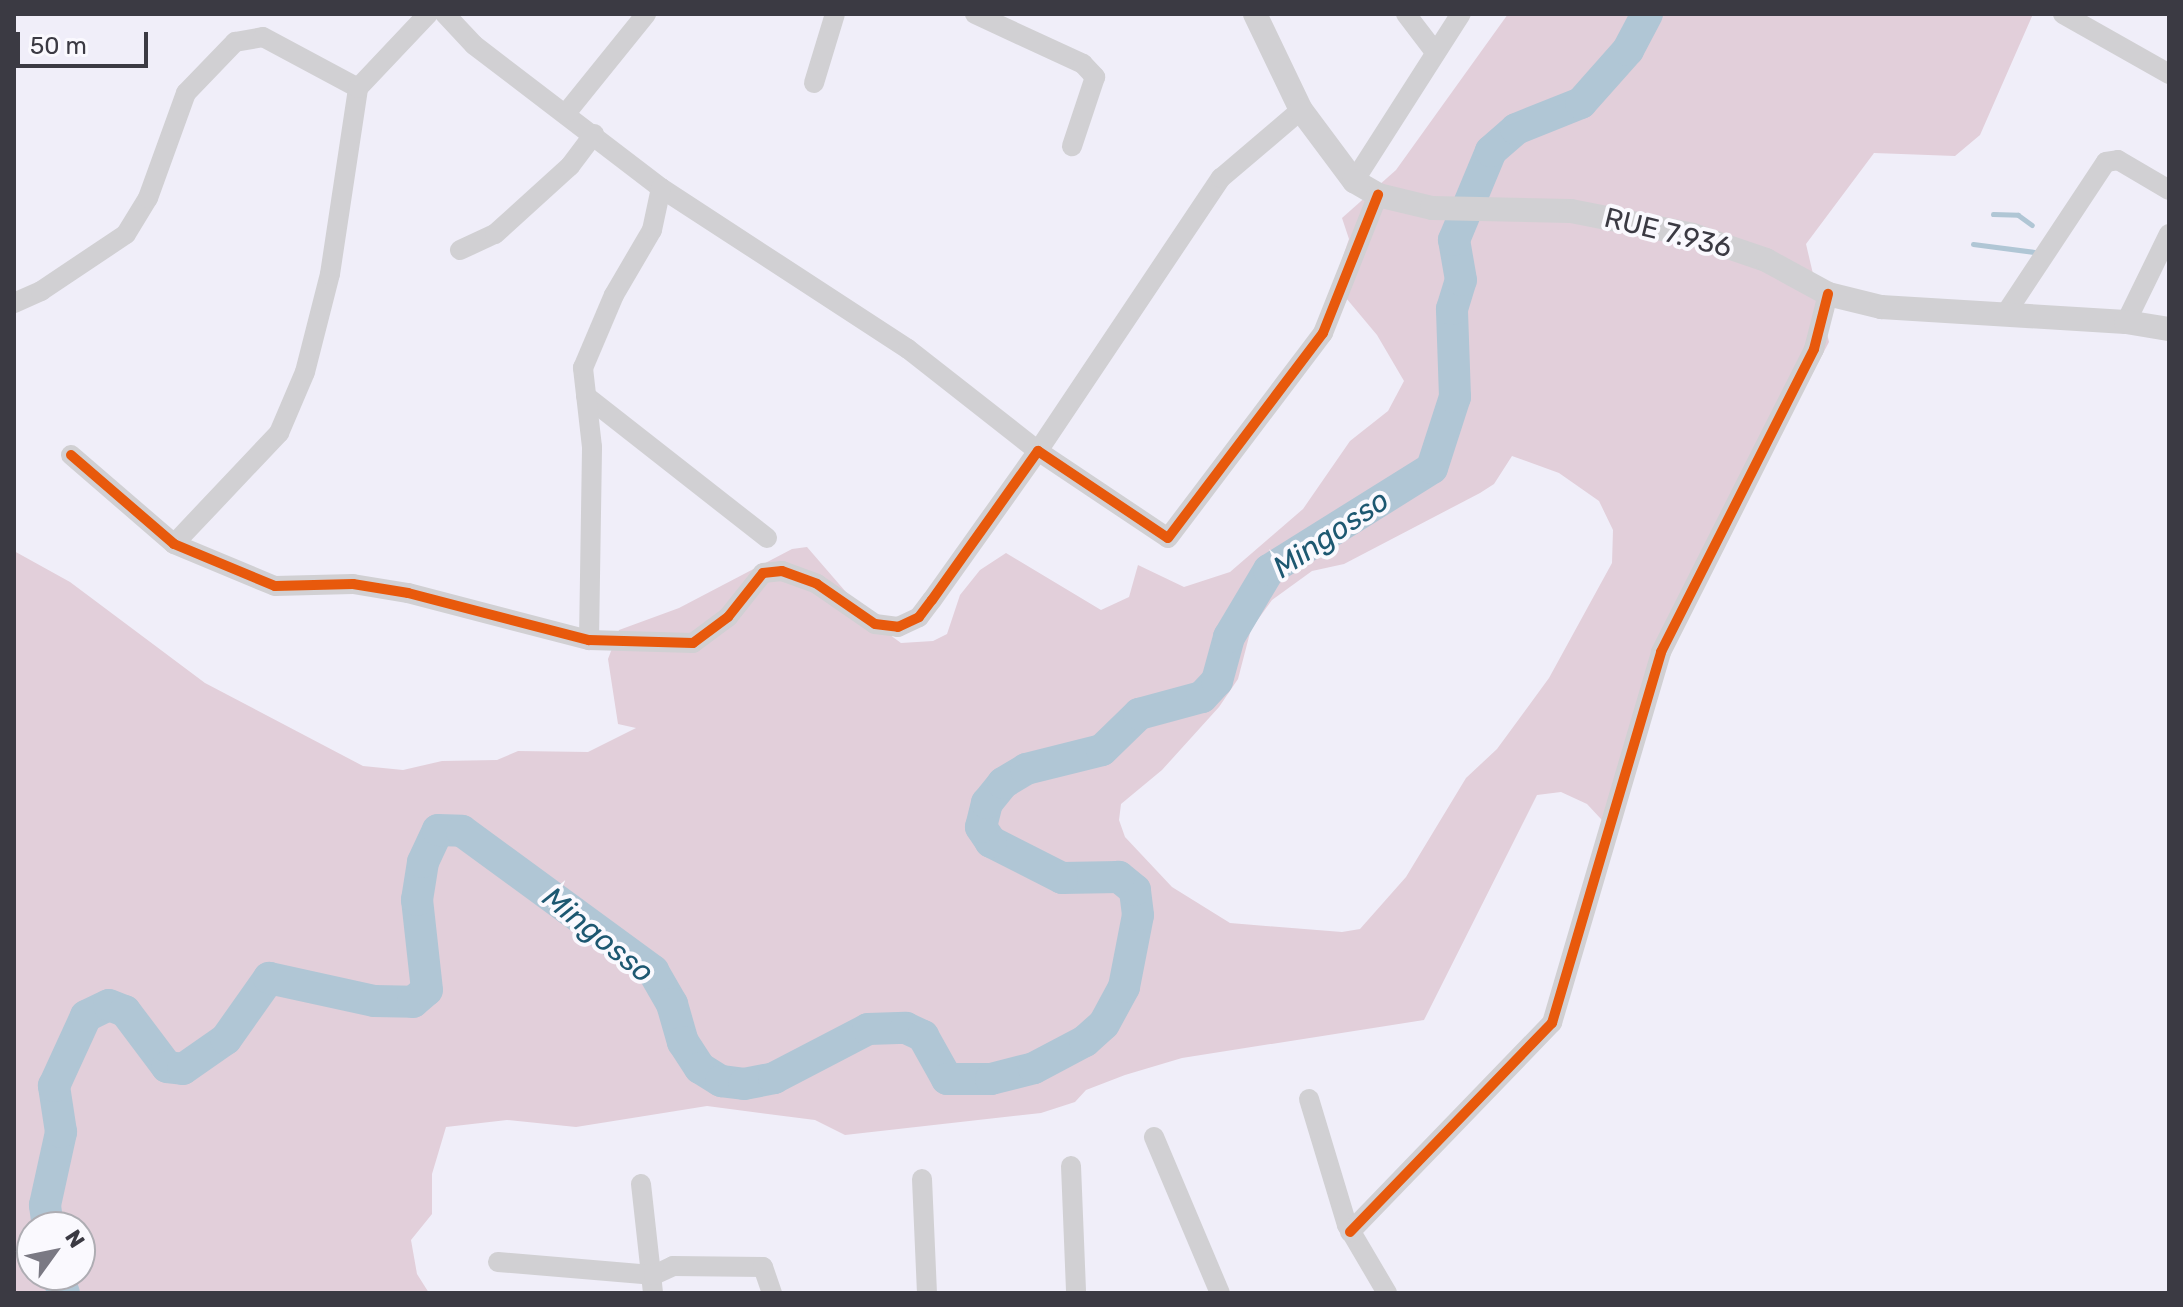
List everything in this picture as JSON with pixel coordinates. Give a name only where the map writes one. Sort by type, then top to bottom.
[{"type":"street","points":[[174,544],[263,455],[279,433],[305,372],[330,274],[358,88],[428,14]]},
{"type":"street","points":[[445,14],[474,45],[567,112],[661,188],[908,349],[1038,451],[1168,538],[1323,333],[1378,195]]},
{"type":"street","points":[[567,112],[646,14]]},
{"type":"street","points":[[814,83],[835,14]]},
{"type":"street","points":[[975,14],[1083,64],[1095,77],[1072,146]]},
{"type":"street","name":"RUE 7.936","points":[[1255,14],[1301,110],[1354,181],[1378,195],[1432,208],[1571,211],[1693,235],[1766,260],[1828,294],[1917,311],[2006,313],[2126,322],[2169,329]]},
{"type":"street","points":[[1406,14],[1435,52]]},
{"type":"street","points":[[1354,181],[1395,124],[1435,52],[1461,14]]},
{"type":"street","points":[[2063,14],[2169,74]]},
{"type":"street","points":[[14,303],[126,234],[148,198],[186,93],[235,42],[263,37],[358,88]]},
{"type":"street","points":[[71,455],[174,544],[275,586],[353,584],[408,593],[589,640],[693,643],[719,626],[771,570],[817,584],[875,624],[898,627],[919,617],[1038,451],[1094,360],[1221,178],[1301,110]]},
{"type":"street","points":[[460,250],[495,234],[570,166],[594,134]]},
{"type":"street","points":[[2006,313],[2106,162],[2118,160],[2169,190]]},
{"type":"street","points":[[589,640],[592,447],[583,368],[614,295],[652,230],[661,188]]},
{"type":"street","points":[[2126,322],[2169,234]]},
{"type":"street","points":[[1350,1232],[1552,1023],[1661,652],[1814,349],[1828,294]]},
{"type":"street","points":[[586,396],[767,538]]},
{"type":"street","points":[[1309,1099],[1350,1232],[1387,1293]]},
{"type":"street","points":[[1154,1137],[1220,1293]]},
{"type":"street","points":[[1071,1166],[1076,1293]]},
{"type":"street","points":[[922,1179],[927,1293]]},
{"type":"street","points":[[641,1184],[654,1284]]},
{"type":"street","points":[[498,1262],[654,1284]]},
{"type":"street","points":[[654,1284],[673,1266],[763,1267],[772,1293]]},
{"type":"shaded area","points":[[1508,14],[2033,14],[1980,135],[1955,156],[1874,153],[1806,244],[1829,342],[1672,639],[1615,834],[1587,804],[1561,792],[1537,795],[1424,1020],[1182,1058],[1086,1090],[1075,1102],[1041,1113],[845,1135],[815,1120],[707,1106],[576,1127],[507,1120],[446,1127],[432,1174],[432,1214],[411,1240],[417,1274],[429,1293],[14,1293],[14,551],[70,582],[205,683],[363,766],[403,770],[442,761],[497,760],[518,751],[588,752],[636,728],[618,724],[608,659],[619,630],[679,608],[792,549],[807,547],[871,621],[901,643],[933,641],[947,634],[960,595],[980,570],[1006,553],[1101,610],[1129,597],[1138,565],[1184,587],[1230,572],[1303,509],[1350,441],[1388,411],[1404,381],[1377,335],[1346,298],[1340,265],[1349,239],[1342,218],[1396,170]],"holes":[[[1512,456],[1559,473],[1599,501],[1613,530],[1612,563],[1549,678],[1497,749],[1466,778],[1406,877],[1360,929],[1342,932],[1230,923],[1172,887],[1125,837],[1119,820],[1121,804],[1162,770],[1219,707],[1238,679],[1251,629],[1272,600],[1312,571],[1344,564],[1480,493],[1494,484]]]},
{"type":"waterway","name":"Mingosso","points":[[46,1211],[61,1132],[54,1086],[86,1016],[109,1005],[125,1011],[167,1067],[183,1069],[226,1039],[269,978],[374,1001],[413,1002],[427,990],[417,900],[423,862],[438,830],[462,831],[653,971],[672,1004],[683,1042],[700,1068],[721,1081],[744,1084],[774,1078],[868,1029],[906,1028],[923,1036],[947,1079],[991,1079],[1034,1068],[1085,1041],[1104,1024],[1124,987],[1138,915],[1135,890],[1119,877],[1062,878],[991,842],[981,827],[987,803],[1003,783],[1026,769],[1102,750],[1139,714],[1202,697],[1217,681],[1229,637],[1269,570],[1432,468],[1455,397],[1452,309],[1461,280],[1454,240],[1491,151],[1516,129],[1581,103],[1628,50],[1647,14]]},
{"type":"waterway","points":[[1993,214],[2018,215],[2032,225]]},
{"type":"waterway","points":[[1973,244],[2035,252]]},
{"type":"cycle path","points":[[71,455],[174,544],[275,586],[353,584],[408,593],[589,640],[693,643],[728,617],[763,573],[782,571],[817,584],[875,624],[898,627],[919,617],[1038,451],[1168,538],[1323,333],[1378,195]]},
{"type":"cycle path","points":[[1350,1232],[1552,1023],[1661,652],[1814,349],[1828,294]]}]
